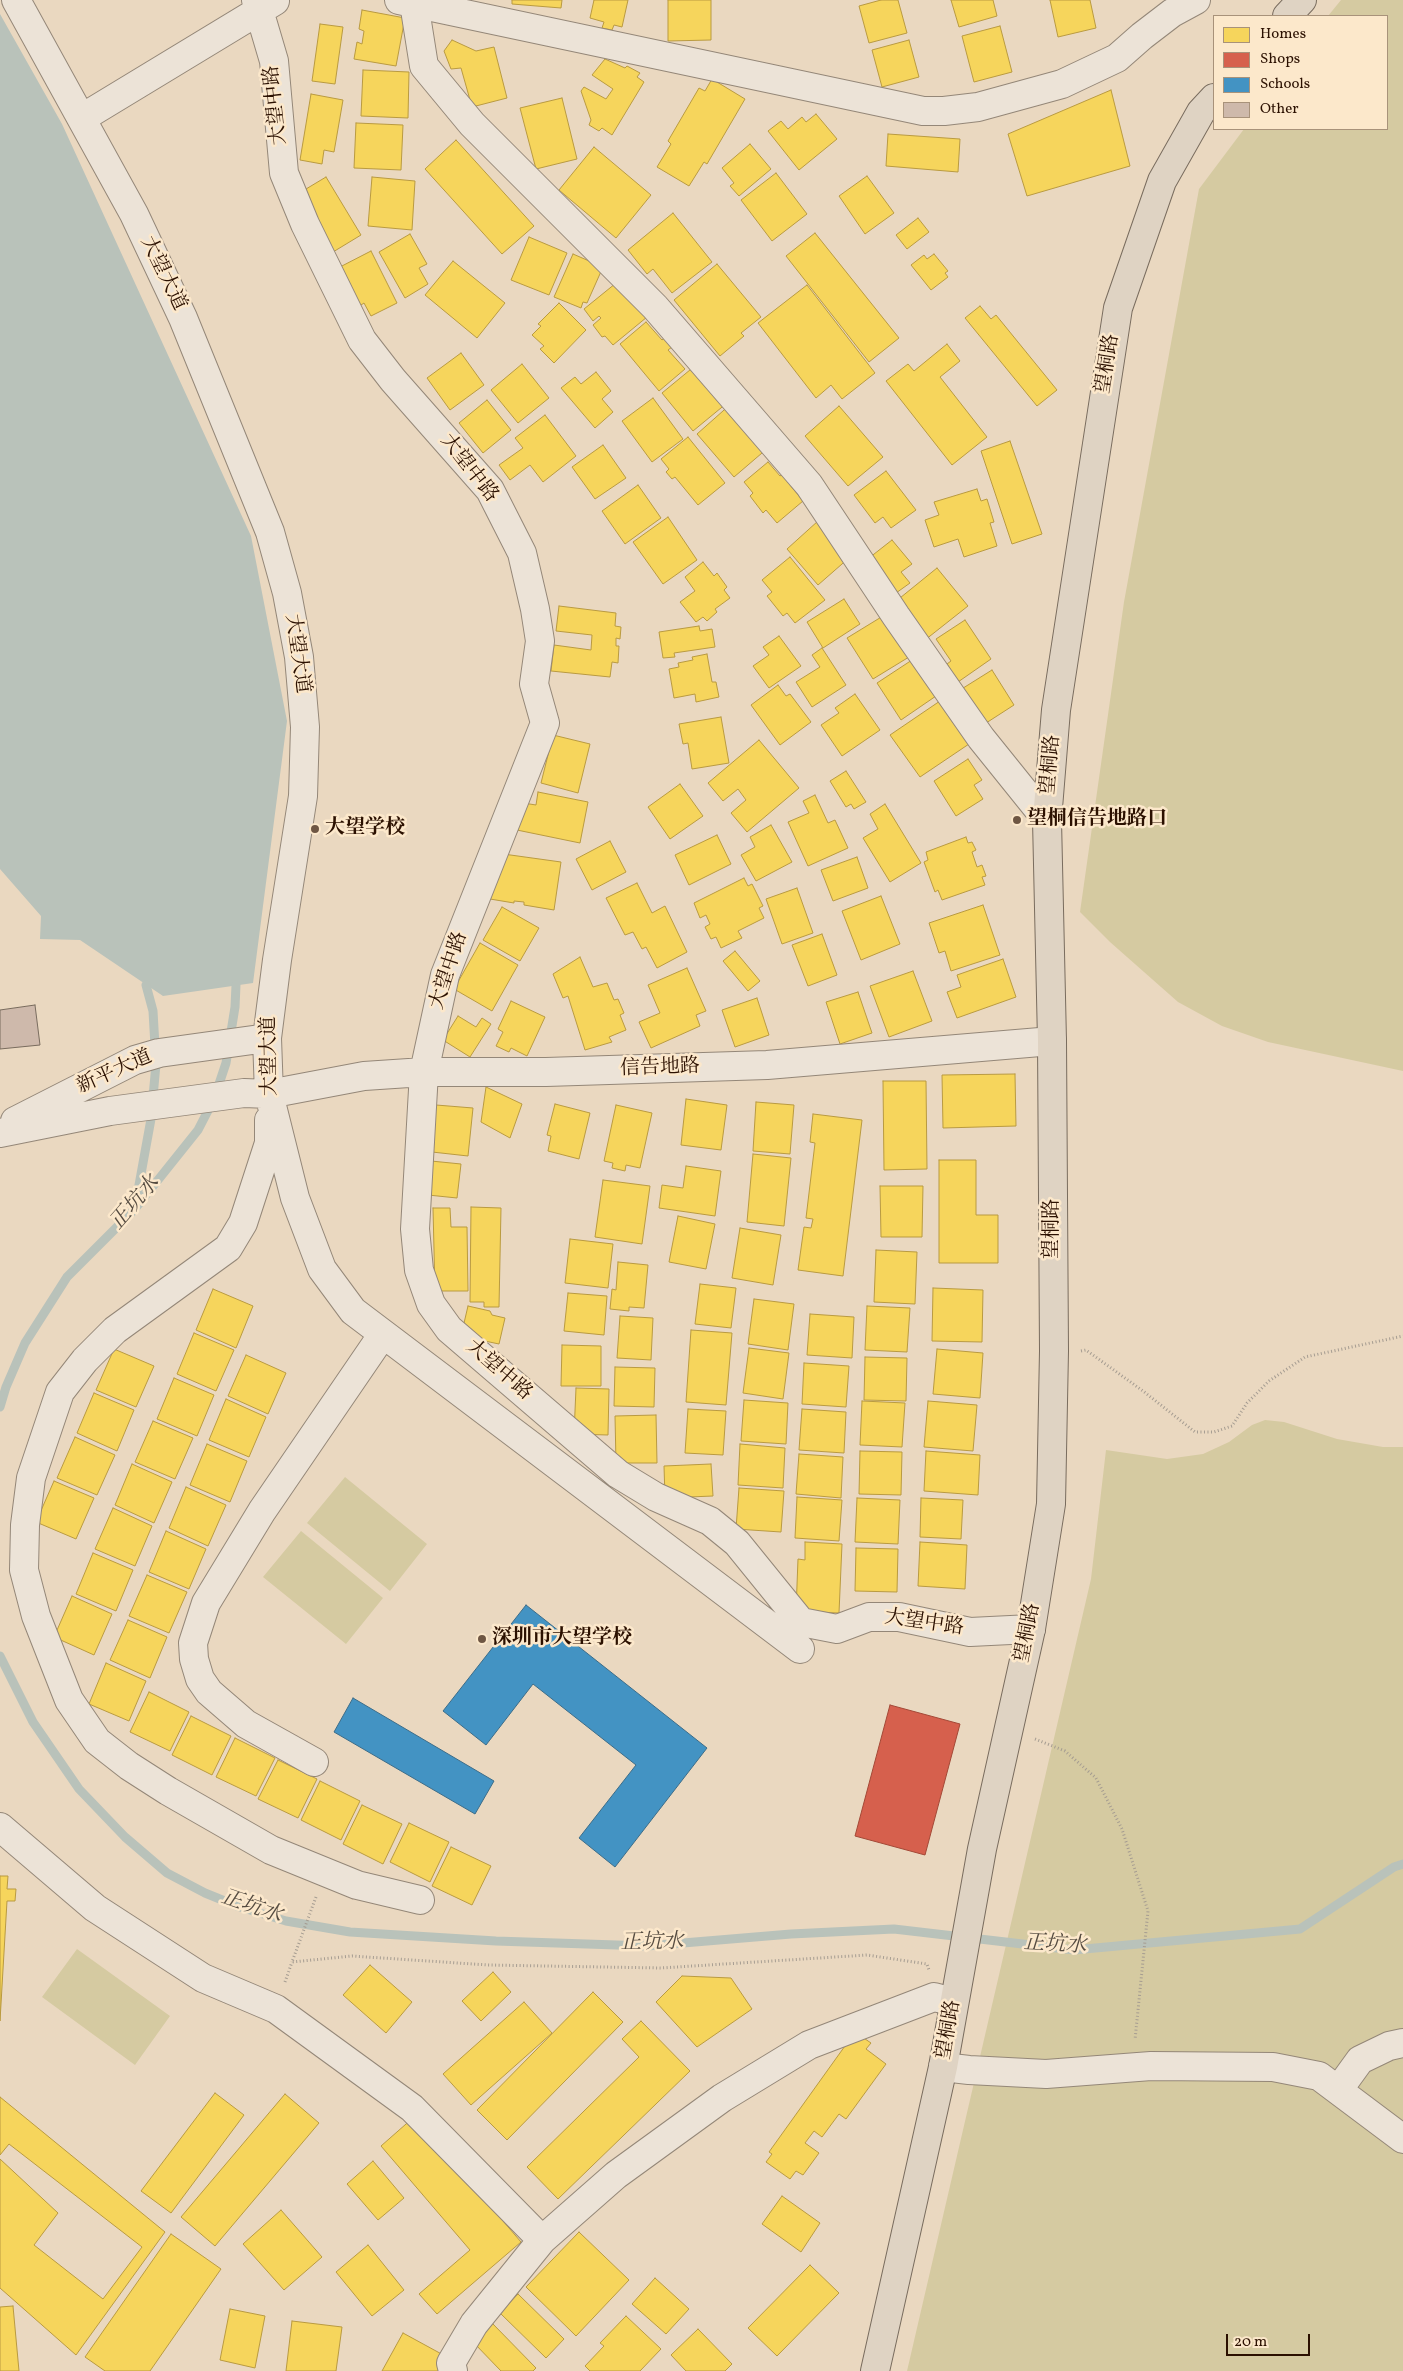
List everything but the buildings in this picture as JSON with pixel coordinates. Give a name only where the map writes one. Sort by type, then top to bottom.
[{"type":"main road","points":[[1288,15],[1302,0]]},
{"type":"main road","name":"望桐路","points":[[875,2371],[943,2067],[944,2000],[959,1974],[982,1850],[1031,1629],[1050,1504],[1054,1351],[1052,1041],[1047,820],[1056,710],[1118,308],[1162,180],[1201,112],[1213,99]]},
{"type":"street","name":"大望大道","points":[[16,0],[134,214],[184,318],[270,532],[287,593],[299,658],[305,727],[303,796],[277,960],[255,1040],[256,1093],[322,1269],[353,1311],[800,1649]]},
{"type":"street","points":[[1047,820],[981,738],[896,616],[809,485],[655,307],[472,124],[424,66],[406,2],[881,100],[923,111],[944,111],[978,107],[1062,84],[1118,58],[1142,36],[1172,13],[1196,0]]},
{"type":"street","points":[[82,118],[264,3]]},
{"type":"street","name":"大望中路","points":[[264,3],[274,61],[284,173],[305,224],[362,340],[393,380],[490,490],[522,553],[535,609],[540,641],[534,684],[545,723],[445,975],[424,1072],[415,1229],[419,1270],[431,1304],[449,1329],[618,1474],[656,1497],[710,1521],[737,1543],[801,1622],[837,1629],[869,1617],[899,1617],[970,1632],[1031,1629]]},
{"type":"street","name":"新平大道","points":[[0,1131],[116,1068],[135,1060],[160,1053],[255,1040]]},
{"type":"street","name":"信告地路","points":[[256,1093],[364,1076],[424,1072],[546,1072],[768,1065],[1052,1041]]},
{"type":"street","points":[[256,1093],[269,1143],[243,1223],[228,1248],[115,1330],[85,1360],[60,1392],[30,1478],[24,1524],[24,1570],[36,1616],[65,1692],[97,1740],[129,1766],[176,1796],[271,1850],[357,1885],[420,1900]]},
{"type":"street","name":"新平大道","points":[[0,1131],[110,1111],[256,1093]]},
{"type":"street","points":[[314,1762],[246,1724],[209,1692],[200,1679],[194,1659],[193,1643],[206,1603],[257,1520],[383,1334]]},
{"type":"street","points":[[0,1827],[95,1908],[203,1978],[276,2009],[412,2108],[542,2240]]},
{"type":"street","points":[[452,2371],[452,2363],[474,2324],[542,2240],[616,2175],[722,2098],[809,2045],[944,2000]]},
{"type":"street","points":[[1338,2089],[1360,2060],[1388,2046],[1403,2043]]},
{"type":"street","points":[[943,2067],[1046,2074],[1132,2068],[1273,2067],[1319,2076],[1403,2139]]},
{"type":"path","points":[[1054,1351],[1086,1350],[1143,1391],[1195,1432],[1214,1432],[1232,1426],[1247,1403],[1269,1381],[1305,1357],[1403,1336]]},
{"type":"path","points":[[1081,1341],[1081,1359]]},
{"type":"path","points":[[1030,1746],[1032,1738],[1065,1751],[1096,1778],[1122,1829],[1148,1911],[1132,2068]]},
{"type":"path","points":[[325,1872],[292,1962],[352,1956],[488,1965],[661,1968],[867,1955],[928,1964],[944,2000]]},
{"type":"shaded area","points":[[1341,0],[1403,0],[1403,1071],[1268,1042],[1222,1026],[1178,1002],[1110,942],[1080,912],[1124,602],[1199,189],[1243,130],[1388,130],[1388,15],[1329,15]]},
{"type":"shaded area","points":[[0,14],[62,124],[251,536],[287,721],[253,983],[163,996],[80,940],[40,939],[41,916],[0,869]]},
{"type":"shaded area","points":[[1265,1420],[1284,1422],[1337,1439],[1383,1447],[1403,1447],[1403,2371],[907,2371],[1091,1579],[1106,1450],[1167,1459],[1203,1454],[1229,1442],[1252,1425]]},
{"type":"shaded area","points":[[345,1477],[427,1544],[390,1591],[307,1523]]},
{"type":"shaded area","points":[[301,1531],[383,1598],[346,1644],[263,1577]]},
{"type":"shaded area","points":[[77,1949],[170,2016],[135,2065],[42,1997]]},
{"type":"waterway","points":[[135,1207],[151,1119],[156,1064],[153,1011],[146,985]]},
{"type":"waterway","name":"正坑水","points":[[0,1407],[6,1387],[25,1343],[67,1277],[134,1210],[198,1130],[214,1099],[226,1063],[235,1007],[236,985]]},
{"type":"waterway","name":"正坑水","points":[[0,1656],[33,1722],[79,1789],[125,1837],[167,1873],[205,1893],[237,1906],[286,1921],[350,1932],[496,1941],[647,1946],[791,1934],[894,1929],[1074,1950],[1300,1929],[1394,1867],[1403,1864]]},
{"type":"place","name":"望桐信告地路口","points":[[1017,820]]},
{"type":"place","name":"大望学校","points":[[315,829]]},
{"type":"place","name":"深圳市大望学校","points":[[482,1639]]}]
